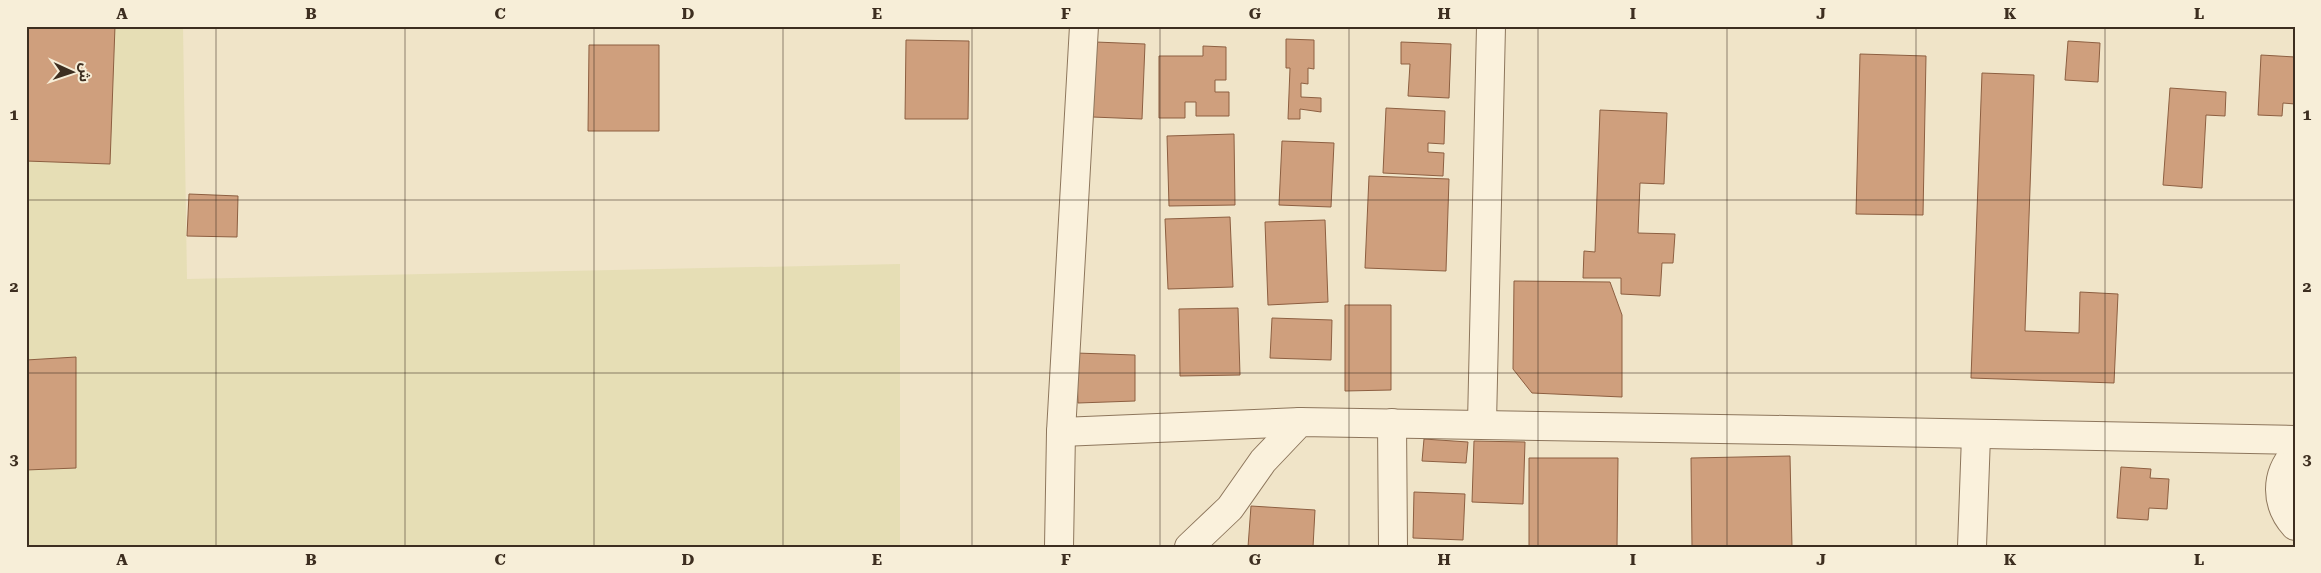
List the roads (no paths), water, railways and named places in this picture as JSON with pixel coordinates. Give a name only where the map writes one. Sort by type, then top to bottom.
[{"type":"street","points":[[1059,547],[1061,432],[1084,26]]},
{"type":"street","points":[[1482,423],[1490,26]]},
{"type":"street","points":[[1061,432],[1300,422],[1482,423],[1976,436],[2295,440]]},
{"type":"street","points":[[1189,547],[1230,508],[1263,460],[1300,422]]},
{"type":"street","points":[[1392,423],[1393,547]]},
{"type":"street","points":[[1972,547],[1976,436]]},
{"type":"street","points":[[2293,533],[2279,495],[2280,478],[2287,462],[2295,453]]}]
